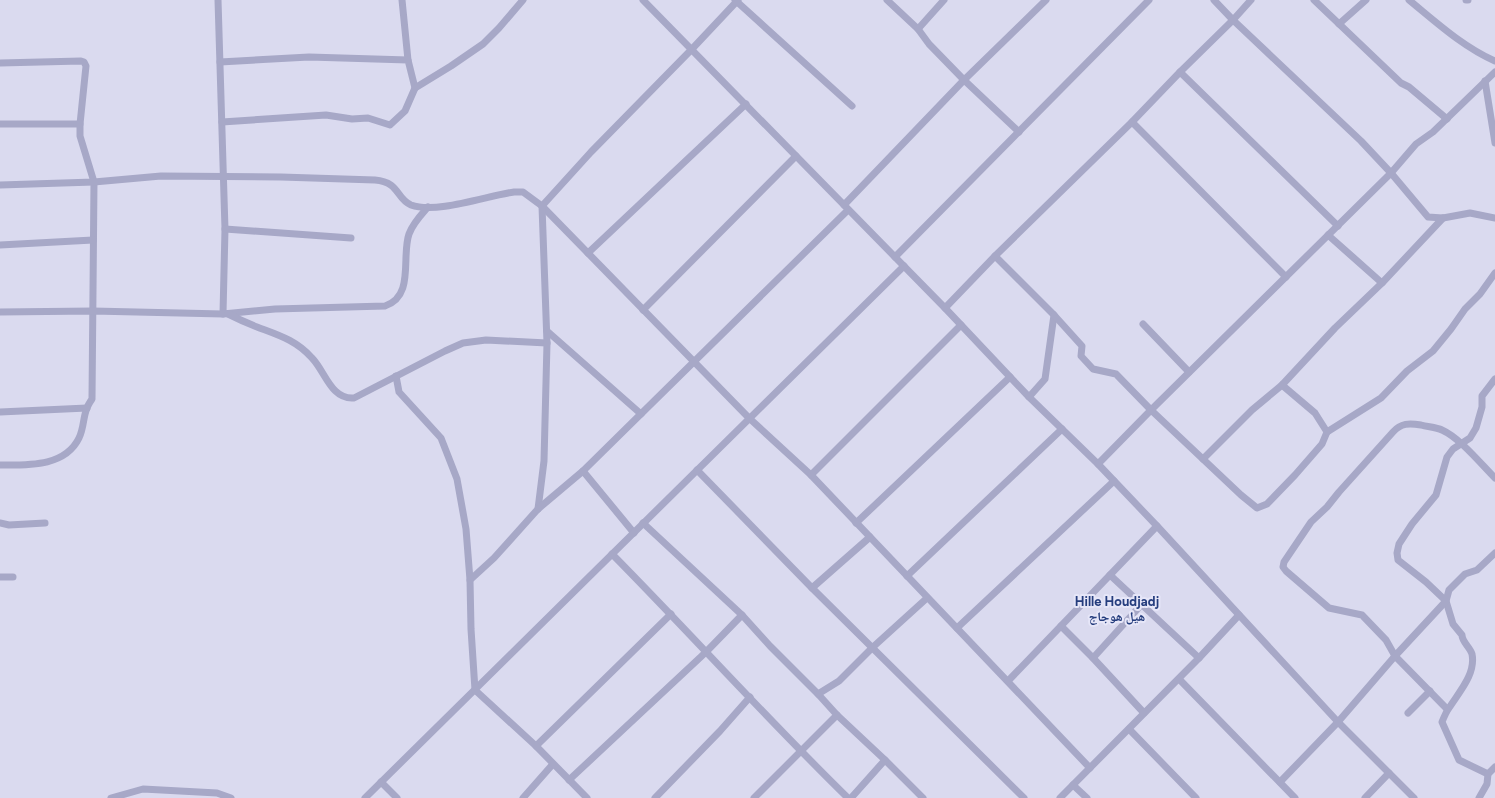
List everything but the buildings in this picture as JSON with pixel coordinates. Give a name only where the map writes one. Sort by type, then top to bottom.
[{"type":"street","points":[[218,0],[225,229],[225,314]]},
{"type":"street","points":[[402,0],[408,60],[415,88]]},
{"type":"street","points":[[222,122],[326,115],[352,120],[368,118],[390,125],[405,111],[415,88],[451,66],[482,44],[499,28],[523,0]]},
{"type":"street","points":[[643,0],[945,308],[1029,397],[1098,464],[1338,722],[1414,798]]},
{"type":"street","points":[[887,0],[918,29],[929,44],[964,80],[1019,132]]},
{"type":"street","points":[[918,29],[944,0]]},
{"type":"street","points":[[470,580],[494,558],[538,509],[583,471],[694,361],[846,207],[964,80],[1046,0]]},
{"type":"street","points":[[894,257],[1150,0]]},
{"type":"street","points":[[1214,0],[1392,173],[1428,217],[1443,218],[1470,213],[1495,218]]},
{"type":"street","points":[[945,308],[995,256],[1132,122],[1251,0]]},
{"type":"street","points":[[1314,0],[1401,83],[1409,87],[1446,119]]},
{"type":"street","points":[[1339,24],[1366,0]]},
{"type":"street","points":[[1409,0],[1476,52],[1495,61]]},
{"type":"street","points":[[538,509],[544,461],[547,343],[542,206],[591,152],[692,49],[736,1],[852,106]]},
{"type":"street","points":[[220,62],[309,57],[408,60]]},
{"type":"street","points":[[0,63],[84,62],[86,66],[80,136],[94,182],[92,400],[87,408],[80,436],[75,446],[66,454],[54,460],[33,465],[0,465]]},
{"type":"street","points":[[1180,72],[1338,226]]},
{"type":"street","points":[[1098,464],[1189,372],[1392,173],[1416,144],[1433,132],[1495,72]]},
{"type":"street","points":[[1485,81],[1495,143]]},
{"type":"street","points":[[588,253],[746,104]]},
{"type":"street","points":[[1132,122],[1286,277]]},
{"type":"street","points":[[0,124],[80,124]]},
{"type":"street","points":[[644,310],[796,156]]},
{"type":"street","points":[[0,185],[94,182],[161,176],[382,180],[390,184],[409,204],[428,207],[451,205],[519,191],[523,192],[542,206],[750,418],[811,475],[1090,768]]},
{"type":"street","points":[[0,312],[93,311],[225,314],[275,309],[385,306],[392,304],[403,288],[408,236],[413,225],[428,207]]},
{"type":"street","points":[[1203,458],[1252,410],[1282,385],[1335,328],[1382,283],[1443,218]]},
{"type":"street","points":[[225,229],[351,238]]},
{"type":"street","points":[[1328,235],[1382,283]]},
{"type":"street","points":[[0,245],[93,240]]},
{"type":"street","points":[[995,256],[1054,315],[1082,346],[1081,356],[1093,369],[1116,374],[1151,410],[1241,495],[1257,508],[1267,504],[1295,475],[1322,444],[1327,432],[1381,398],[1407,371],[1433,351],[1465,309],[1480,294],[1495,273]]},
{"type":"street","points":[[365,798],[904,266]]},
{"type":"street","points":[[225,314],[282,336],[303,348],[314,359],[330,384],[346,399],[354,398],[463,343],[486,340],[547,343]]},
{"type":"street","points":[[1029,397],[1045,379],[1054,315]]},
{"type":"street","points":[[1143,324],[1189,372]]},
{"type":"street","points":[[811,475],[961,325]]},
{"type":"street","points":[[547,331],[640,414]]},
{"type":"street","points":[[396,376],[399,392],[441,438],[457,479],[466,529],[470,580],[474,690],[536,746],[587,798]]},
{"type":"street","points":[[856,523],[1010,377]]},
{"type":"street","points":[[1488,774],[1459,760],[1442,722],[1447,709],[1464,685],[1471,671],[1472,654],[1462,638],[1462,635],[1453,624],[1446,602],[1426,582],[1398,560],[1397,553],[1399,544],[1436,495],[1447,457],[1453,449],[1470,438],[1476,428],[1482,407],[1482,396],[1495,379]]},
{"type":"street","points":[[1282,385],[1315,413],[1327,432]]},
{"type":"street","points":[[0,412],[87,408]]},
{"type":"street","points":[[1447,709],[1395,656],[1386,640],[1362,615],[1329,608],[1289,574],[1283,567],[1284,562],[1311,522],[1327,507],[1398,427],[1403,424],[1442,430],[1462,444],[1495,478]]},
{"type":"street","points":[[907,576],[1062,428]]},
{"type":"street","points":[[697,470],[812,588],[1024,798]]},
{"type":"street","points":[[583,471],[634,532]]},
{"type":"street","points":[[957,628],[1114,481]]},
{"type":"street","points":[[0,523],[8,525],[45,523]]},
{"type":"street","points":[[644,523],[742,616],[837,715],[923,798]]},
{"type":"street","points":[[1008,681],[1157,526]]},
{"type":"street","points":[[812,588],[870,537]]},
{"type":"street","points":[[1280,782],[1338,722],[1395,656],[1446,602],[1449,590],[1465,574],[1477,570],[1495,553]]},
{"type":"street","points":[[612,554],[671,614],[800,751],[848,798]]},
{"type":"street","points":[[1110,575],[1199,658]]},
{"type":"street","points":[[0,578],[13,577]]},
{"type":"street","points":[[818,694],[839,681],[873,647],[927,598]]},
{"type":"street","points":[[1093,658],[1142,604]]},
{"type":"street","points":[[536,746],[671,614]]},
{"type":"street","points":[[1060,798],[1179,679],[1239,615]]},
{"type":"street","points":[[569,780],[706,652],[742,616]]},
{"type":"street","points":[[1061,626],[1144,713]]},
{"type":"street","points":[[1179,679],[1295,798]]},
{"type":"street","points":[[1408,713],[1430,691]]},
{"type":"street","points":[[655,798],[750,698]]},
{"type":"street","points":[[754,798],[837,715]]},
{"type":"street","points":[[1129,729],[1196,798]]},
{"type":"street","points":[[851,798],[885,760]]},
{"type":"street","points":[[523,798],[553,764]]},
{"type":"street","points":[[1479,798],[1487,784],[1488,774],[1495,767]]},
{"type":"street","points":[[1365,798],[1389,773]]},
{"type":"street","points":[[381,782],[397,798]]},
{"type":"street","points":[[1073,785],[1087,798]]},
{"type":"street","points":[[112,798],[143,788],[217,793],[231,798]]},
{"type":"district","name":"Hille Houdjadj هيل هوجاج","points":[[1117,608]]}]
